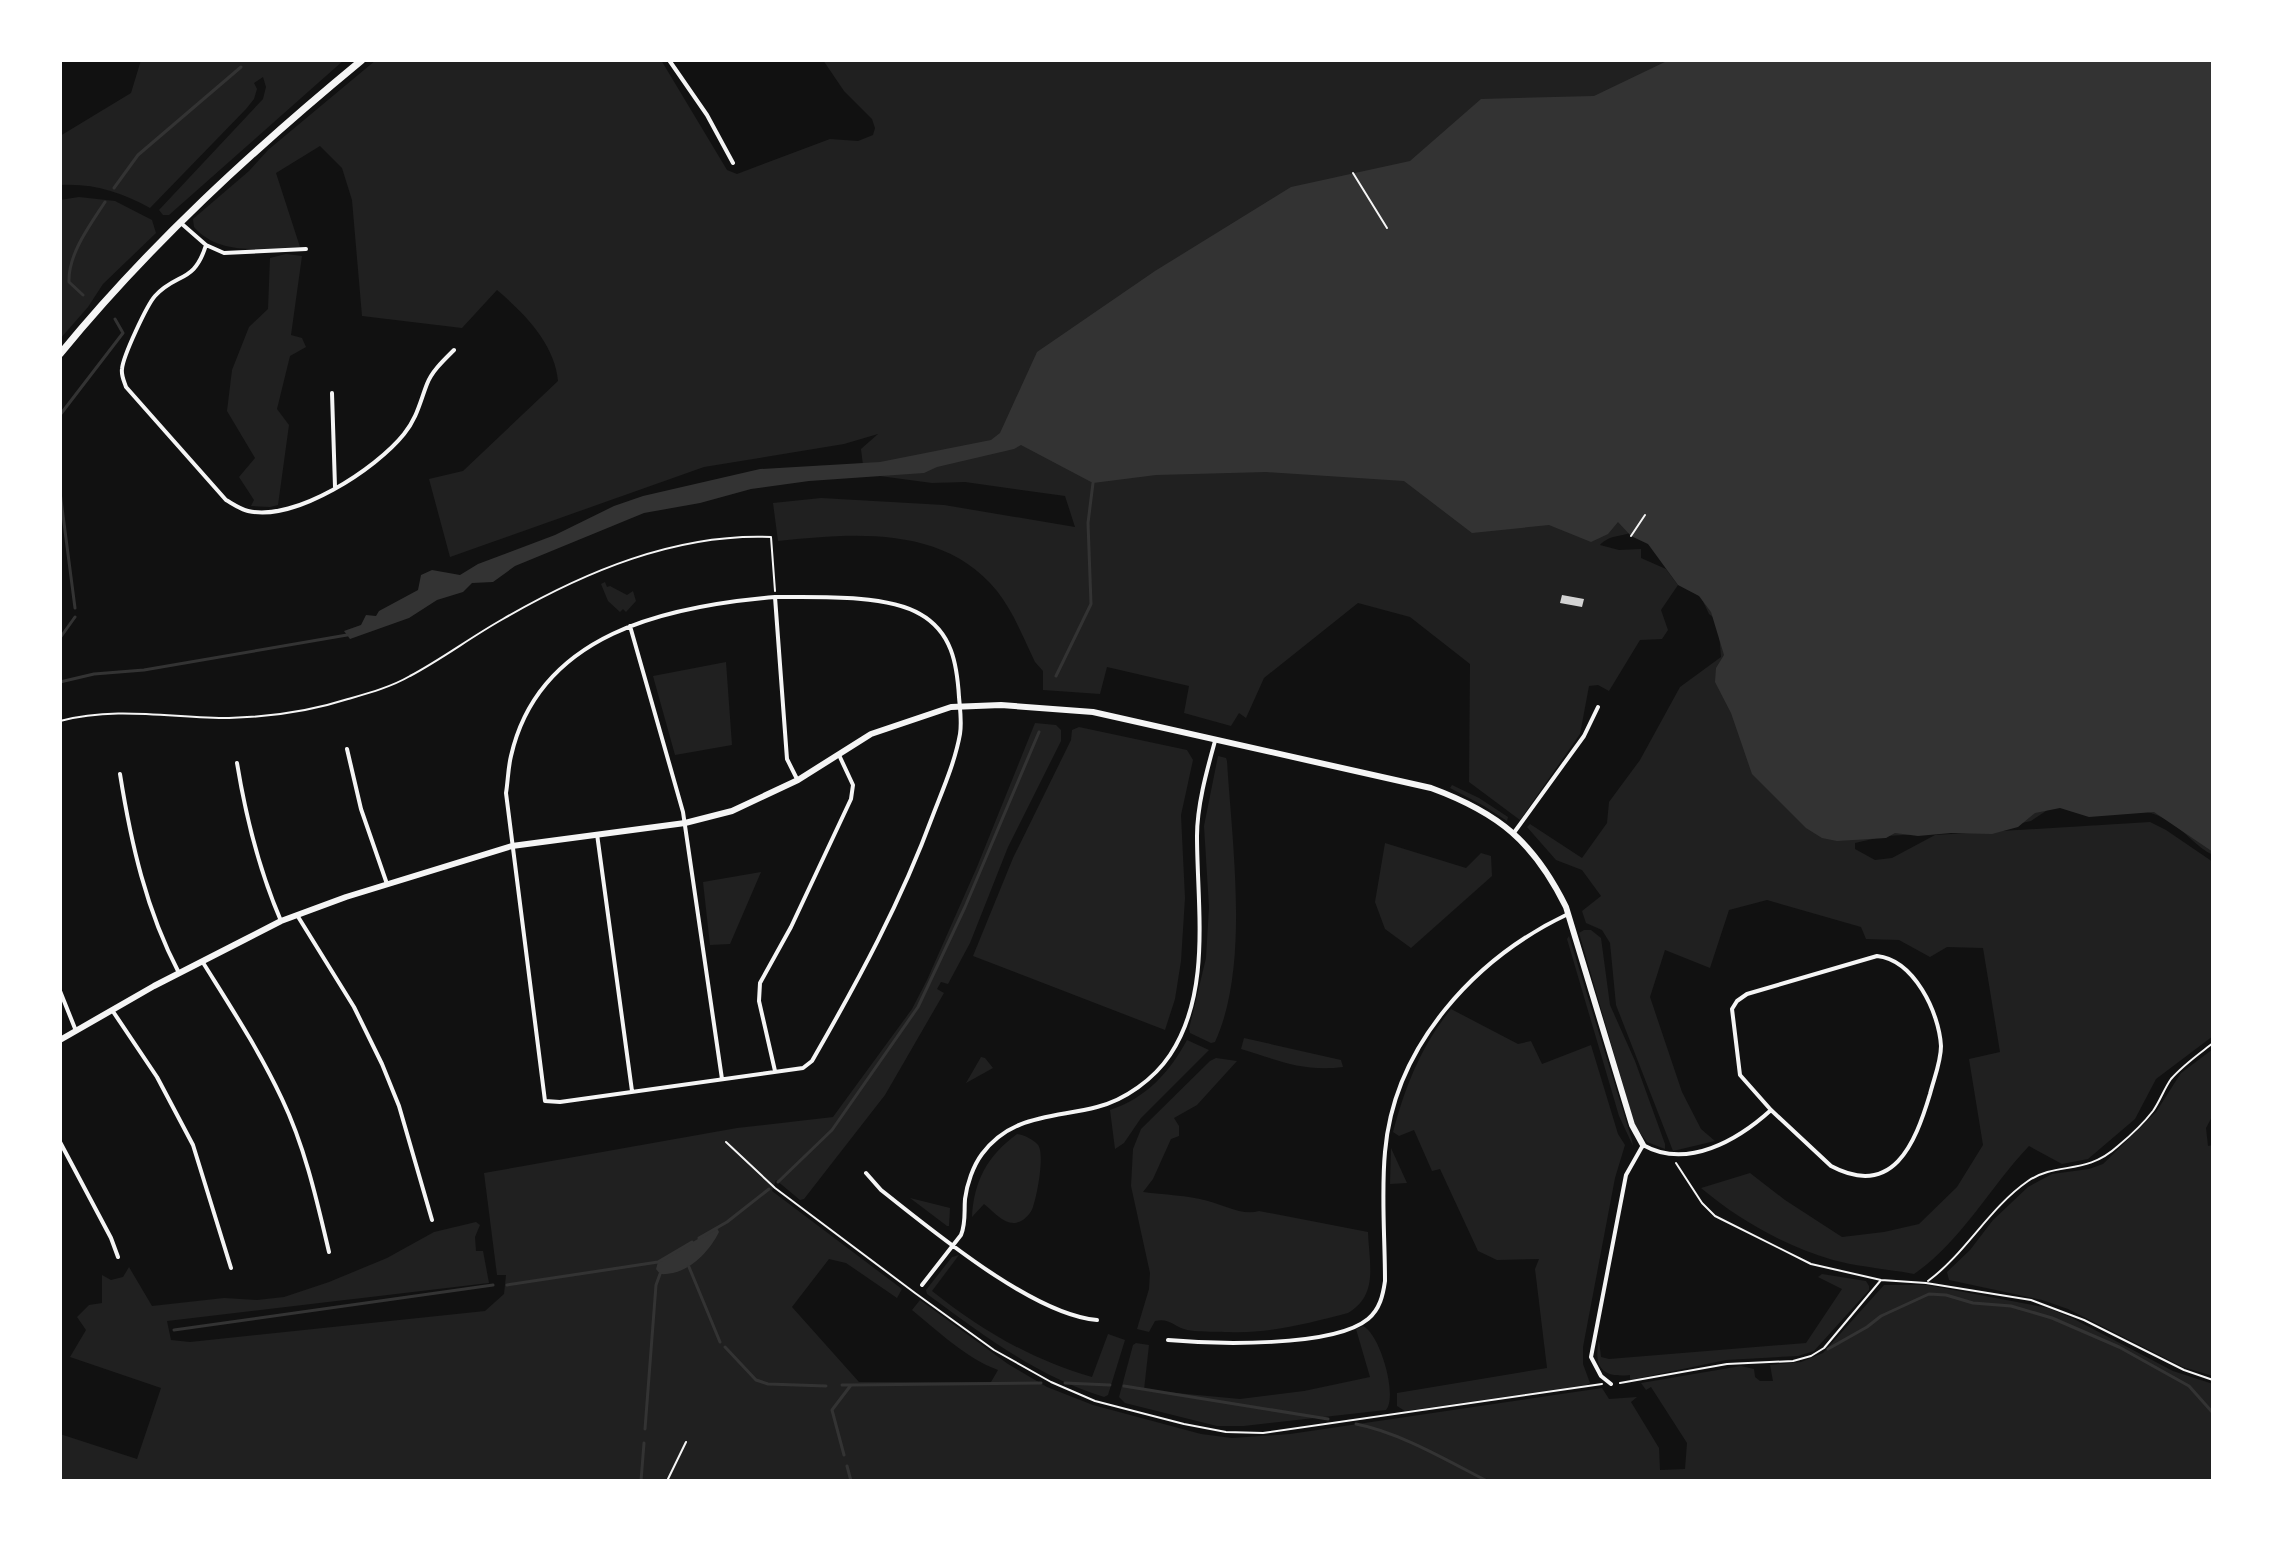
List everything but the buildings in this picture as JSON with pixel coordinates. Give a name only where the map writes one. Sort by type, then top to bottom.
[{"type":"highway","points":[[60,354],[180,222],[273,134],[362,60]]},
{"type":"street","points":[[669,60],[707,115],[733,163]]},
{"type":"street","points":[[180,222],[206,245],[224,253],[306,249]]},
{"type":"street","points":[[206,245],[196,268],[157,294],[146,308],[122,369],[126,387],[226,500],[238,507],[264,512],[312,501],[369,467],[403,436],[417,416],[427,382],[454,350]]},
{"type":"street","points":[[332,393],[335,487]]},
{"type":"street","points":[[775,597],[787,759],[798,780]]},
{"type":"street","points":[[775,597],[844,598],[905,607],[918,612],[939,629],[951,648],[958,668],[961,731],[919,853],[870,959],[812,1061],[803,1068],[560,1102],[545,1101],[506,793],[510,758],[526,715],[551,678],[573,656],[630,626],[702,605],[775,597]]},
{"type":"street","points":[[630,626],[670,758],[685,823],[722,1079]]},
{"type":"street","points":[[60,1040],[179,973],[297,915],[512,846],[685,823],[741,807],[798,780],[871,734],[933,711],[960,705],[1001,705],[1093,712],[1431,788],[1476,807],[1513,834],[1550,875],[1568,914],[1632,1125],[1643,1145],[1672,1155],[1689,1153],[1733,1140],[1771,1110]]},
{"type":"street","points":[[1513,834],[1584,736],[1598,707]]},
{"type":"street","points":[[922,1285],[954,1246],[965,1225],[965,1199],[971,1176],[981,1155],[992,1143],[1031,1119],[1099,1107],[1134,1090],[1170,1056],[1182,1034],[1196,980],[1199,954],[1201,907],[1197,833],[1216,740]]},
{"type":"street","points":[[347,749],[361,809],[387,884]]},
{"type":"street","points":[[775,1071],[759,1001],[760,983],[793,922],[851,799],[853,785],[838,753]]},
{"type":"street","points":[[237,763],[257,859],[281,921]]},
{"type":"street","points":[[120,774],[135,860],[150,906],[179,973]]},
{"type":"street","points":[[597,834],[632,1091]]},
{"type":"street","points":[[1168,1340],[1208,1344],[1316,1337],[1367,1321],[1384,1295],[1384,1167],[1388,1131],[1415,1054],[1453,999],[1475,976],[1515,944],[1568,914]]},
{"type":"street","points":[[297,915],[354,1007],[382,1064],[399,1106],[432,1220]]},
{"type":"street","points":[[1877,956],[1894,960],[1914,975],[1937,1026],[1940,1058],[1920,1126],[1901,1158],[1887,1171],[1877,1175],[1863,1177],[1847,1174],[1831,1166],[1771,1110],[1740,1075],[1732,1009],[1737,1001],[1747,994],[1877,956]]},
{"type":"street","points":[[202,961],[247,1031],[283,1101],[312,1182],[329,1252]]},
{"type":"street","points":[[60,991],[76,1031]]},
{"type":"street","points":[[112,1010],[157,1077],[193,1145],[231,1268]]},
{"type":"street","points":[[60,1142],[118,1257]]},
{"type":"street","points":[[1611,1384],[1597,1370],[1591,1357],[1593,1342],[1626,1175],[1643,1145]]},
{"type":"street","points":[[866,1173],[881,1190],[954,1246],[1032,1296],[1072,1316],[1097,1320]]},
{"type":"path","points":[[1353,173],[1387,228]]},
{"type":"path","points":[[1631,536],[1645,515]]},
{"type":"path","points":[[60,721],[116,713],[230,718],[317,707],[345,700],[409,677],[504,618],[628,559],[661,549],[718,539],[771,537],[775,597]]},
{"type":"path","points":[[1926,1283],[1959,1254],[1989,1218],[2029,1180],[2047,1172],[2101,1161],[2153,1110],[2173,1077],[2213,1043]]},
{"type":"path","points":[[726,1142],[775,1188],[994,1350],[1051,1382],[1095,1401],[1226,1432],[1263,1433],[1611,1384],[1727,1364],[1793,1361],[1824,1348],[1881,1280]]},
{"type":"path","points":[[1672,1155],[1702,1203],[1728,1224],[1811,1264],[1881,1280],[1978,1290],[2054,1307],[2184,1370],[2213,1380]]},
{"type":"path","points":[[667,1481],[686,1442]]},
{"type":"shaded area","points":[[141,60],[344,60],[169,215],[163,215],[159,210],[263,99],[266,87],[263,77],[254,83],[257,89],[254,99],[246,109],[150,208],[106,190],[60,185],[60,136],[131,93]]},
{"type":"shaded area","points":[[376,60],[661,60],[727,170],[737,174],[830,139],[858,141],[873,135],[875,128],[872,119],[844,91],[823,60],[2213,60],[2213,855],[2157,815],[2132,809],[2066,804],[2052,807],[2031,821],[1990,830],[1886,836],[1855,843],[1855,849],[1875,860],[1892,858],[1935,835],[2150,822],[2166,830],[2213,862],[2213,1036],[2156,1079],[2135,1119],[2088,1159],[2062,1164],[2029,1146],[1961,1230],[1914,1274],[1843,1262],[1797,1247],[1747,1221],[1701,1188],[1750,1173],[1842,1237],[1919,1224],[1957,1187],[1983,1145],[1969,1059],[2000,1052],[1983,948],[1947,947],[1930,957],[1899,940],[1866,939],[1861,927],[1767,900],[1729,910],[1710,968],[1665,950],[1650,997],[1682,1092],[1701,1129],[1715,1141],[1673,1151],[1616,1005],[1610,943],[1602,930],[1586,923],[1582,911],[1601,896],[1582,870],[1556,860],[1527,827],[1530,824],[1582,858],[1607,823],[1609,802],[1640,760],[1680,687],[1721,657],[1718,621],[1709,614],[1700,595],[1635,531],[1608,539],[1600,545],[1619,550],[1641,549],[1641,558],[1666,569],[1678,585],[1661,610],[1668,630],[1662,639],[1640,640],[1609,691],[1598,685],[1589,686],[1580,734],[1520,820],[1469,782],[1470,664],[1410,617],[1358,603],[1264,678],[1246,718],[1239,713],[1231,726],[1184,713],[1189,686],[1107,667],[1100,694],[1043,690],[1043,671],[1035,662],[1003,599],[975,570],[951,554],[896,538],[837,536],[778,541],[773,503],[821,498],[944,505],[1075,527],[1065,496],[965,482],[932,483],[872,475],[863,465],[861,449],[878,434],[844,444],[704,467],[450,557],[429,479],[463,471],[558,381],[551,354],[536,330],[497,290],[462,328],[362,316],[352,200],[342,168],[320,146],[276,173],[300,247],[229,247],[205,237],[194,227],[193,219],[249,171],[268,150]]},
{"type":"shaded area","points":[[1669,60],[2213,60],[2213,852],[2154,812],[2089,817],[2060,808],[2035,813],[2018,827],[1992,834],[1918,836],[1895,833],[1886,838],[1837,841],[1822,838],[1806,828],[1752,774],[1731,713],[1715,682],[1716,668],[1724,655],[1711,612],[1699,596],[1678,585],[1648,544],[1631,536],[1618,522],[1608,534],[1591,542],[1549,525],[1472,533],[1404,481],[1266,472],[1156,475],[1093,483],[1021,445],[924,473],[809,481],[751,489],[700,503],[644,513],[515,566],[493,582],[472,583],[463,592],[437,600],[409,618],[350,639],[344,631],[361,625],[366,615],[376,616],[379,611],[418,590],[421,575],[432,570],[460,575],[478,564],[555,535],[614,506],[643,496],[760,469],[880,462],[991,440],[1000,433],[1037,352],[1155,271],[1291,187],[1410,161],[1481,99],[1594,96]]},
{"type":"shaded area","points":[[79,197],[115,201],[152,220],[156,233],[103,284],[60,339],[60,200]]},
{"type":"shaded area","points":[[286,254],[302,256],[291,335],[302,338],[306,347],[290,356],[277,409],[289,425],[278,505],[251,506],[254,500],[239,477],[255,458],[227,411],[232,370],[249,327],[268,309],[270,258]]},
{"type":"shaded area","points":[[605,582],[607,587],[627,595],[633,591],[636,601],[626,612],[623,609],[620,612],[608,601],[601,584]]},
{"type":"shaded area","points":[[726,662],[732,745],[675,755],[653,676]]},
{"type":"shaded area","points":[[1035,723],[1056,725],[1061,730],[1061,741],[1008,847],[970,943],[948,984],[941,982],[937,989],[944,993],[885,1095],[804,1199],[800,1200],[776,1180],[772,1191],[902,1289],[897,1298],[846,1263],[829,1259],[792,1307],[859,1382],[991,1382],[998,1370],[964,1352],[912,1310],[920,1300],[1008,1364],[1047,1387],[1093,1405],[1201,1434],[1232,1438],[1290,1434],[1602,1388],[1609,1399],[1637,1397],[1631,1402],[1659,1448],[1660,1470],[1685,1469],[1687,1443],[1651,1387],[1646,1390],[1641,1383],[1741,1366],[1754,1369],[1755,1377],[1760,1381],[1773,1381],[1770,1365],[1801,1362],[1823,1353],[1884,1285],[1927,1285],[2048,1308],[2173,1371],[2213,1384],[2213,1481],[60,1481],[60,1434],[137,1459],[161,1388],[70,1357],[86,1330],[77,1317],[89,1305],[102,1303],[102,1275],[111,1280],[123,1277],[129,1267],[152,1306],[224,1298],[257,1300],[284,1297],[387,1258],[434,1232],[476,1222],[480,1225],[475,1237],[476,1251],[483,1251],[489,1283],[167,1321],[171,1340],[190,1342],[485,1311],[504,1294],[506,1275],[497,1275],[484,1173],[737,1128],[833,1117],[912,1009],[927,980]]},
{"type":"shaded area","points":[[1079,727],[1187,750],[1193,760],[1181,815],[1185,898],[1181,961],[1175,999],[1165,1030],[973,956],[1013,858],[1071,740],[1072,730]]},
{"type":"shaded area","points":[[1218,756],[1227,761],[1236,904],[1232,978],[1226,1012],[1215,1042],[1211,1043],[1190,1033],[1189,1029],[1206,958],[1209,907],[1204,826]]},
{"type":"shaded area","points":[[1452,785],[1479,798],[1508,817],[1507,821],[1450,788]]},
{"type":"shaded area","points":[[1385,843],[1466,868],[1481,853],[1491,856],[1492,876],[1411,948],[1385,929],[1375,902]]},
{"type":"shaded area","points":[[761,872],[730,944],[710,945],[703,882]]},
{"type":"shaded area","points":[[1591,930],[1601,938],[1610,1005],[1635,1061],[1665,1149],[1647,1142],[1635,1126],[1579,933]]},
{"type":"shaded area","points":[[1569,936],[1633,1146],[1619,1116],[1567,939]]},
{"type":"shaded area","points":[[1451,1009],[1518,1044],[1531,1041],[1542,1064],[1591,1045],[1618,1134],[1625,1145],[1615,1178],[1583,1347],[1583,1364],[1590,1383],[1405,1411],[1397,1406],[1397,1393],[1547,1368],[1535,1269],[1539,1259],[1497,1260],[1478,1251],[1440,1169],[1432,1171],[1414,1130],[1399,1136],[1393,1132],[1415,1068]]},
{"type":"shaded area","points":[[1244,1038],[1341,1060],[1343,1067],[1315,1068],[1279,1061],[1241,1049]]},
{"type":"shaded area","points":[[1187,1040],[1209,1050],[1141,1118],[1124,1143],[1115,1149],[1110,1110],[1135,1099],[1155,1083]]},
{"type":"shaded area","points":[[2213,1049],[2213,1115],[2206,1128],[2208,1146],[2213,1145],[2213,1376],[2183,1367],[2068,1309],[2042,1300],[1949,1280],[1947,1272],[1970,1250],[1993,1220],[2028,1187],[2052,1174],[2103,1164],[2156,1112],[2181,1073]]},
{"type":"shaded area","points":[[981,1057],[993,1068],[966,1083]]},
{"type":"shaded area","points":[[1216,1058],[1237,1061],[1197,1105],[1174,1118],[1179,1126],[1179,1136],[1171,1139],[1153,1179],[1143,1192],[1192,1197],[1240,1211],[1259,1211],[1368,1232],[1368,1288],[1358,1306],[1348,1313],[1259,1331],[1195,1331],[1160,1320],[1155,1321],[1149,1332],[1137,1329],[1149,1289],[1150,1273],[1131,1186],[1133,1149],[1141,1129]]},
{"type":"shaded area","points":[[1017,1134],[1034,1141],[1040,1150],[1040,1175],[1032,1210],[1021,1221],[1011,1223],[984,1204],[972,1217],[984,1170],[998,1151]]},
{"type":"shaded area","points":[[1391,1148],[1407,1183],[1390,1184]]},
{"type":"shaded area","points":[[910,1198],[950,1208],[949,1226],[947,1226]]},
{"type":"shaded area","points":[[717,1228],[719,1232],[709,1248],[695,1262],[670,1274],[660,1274],[656,1269],[658,1262]]},
{"type":"shaded area","points":[[959,1255],[932,1291],[988,1331],[1028,1353],[1092,1377],[1108,1334],[1125,1340],[1108,1395],[1104,1397],[1079,1388],[1033,1366],[927,1294],[926,1290],[952,1257]]},
{"type":"shaded area","points":[[1822,1274],[1866,1281],[1869,1290],[1814,1351],[1798,1356],[1726,1360],[1630,1380],[1630,1375],[1607,1373],[1599,1364],[1599,1340],[1601,1357],[1609,1359],[1806,1343],[1842,1289],[1818,1277]]},
{"type":"shaded area","points":[[1363,1326],[1375,1341],[1385,1366],[1390,1392],[1386,1410],[1244,1426],[1217,1426],[1125,1403],[1119,1397],[1136,1343],[1149,1345],[1144,1390],[1240,1399],[1304,1391],[1370,1377],[1356,1329]]},
{"type":"waterway","points":[[114,188],[138,155],[241,67]]},
{"type":"waterway","points":[[83,295],[69,282],[72,261],[105,202]]},
{"type":"waterway","points":[[60,415],[123,333],[115,319]]},
{"type":"waterway","points":[[1056,676],[1091,604],[1088,523],[1093,483]]},
{"type":"waterway","points":[[60,492],[75,608]]},
{"type":"waterway","points":[[60,638],[75,617]]},
{"type":"waterway","points":[[60,682],[94,674],[144,670],[347,635]]},
{"type":"waterway","points":[[778,1182],[832,1130],[918,1007],[965,907],[1039,732]]},
{"type":"waterway","points":[[699,1238],[727,1222],[769,1189]]},
{"type":"waterway","points":[[507,1285],[658,1262],[692,1242]]},
{"type":"waterway","points":[[689,1267],[720,1342]]},
{"type":"waterway","points":[[645,1429],[656,1285],[660,1274]]},
{"type":"waterway","points":[[174,1330],[493,1285]]},
{"type":"waterway","points":[[1828,1349],[1881,1316],[1929,1294],[1946,1295],[1973,1303],[2011,1306],[2052,1318],[2119,1347],[2189,1386],[2213,1413]]},
{"type":"waterway","points":[[725,1347],[756,1380],[768,1384],[826,1386]]},
{"type":"waterway","points":[[844,1455],[832,1410],[851,1385],[1041,1383]]},
{"type":"waterway","points":[[1065,1383],[1110,1385]]},
{"type":"waterway","points":[[842,1385],[851,1385]]},
{"type":"waterway","points":[[1124,1386],[1328,1419]]},
{"type":"waterway","points":[[1356,1424],[1406,1440],[1487,1481]]},
{"type":"waterway","points":[[641,1481],[644,1443]]},
{"type":"waterway","points":[[847,1466],[851,1481]]}]
